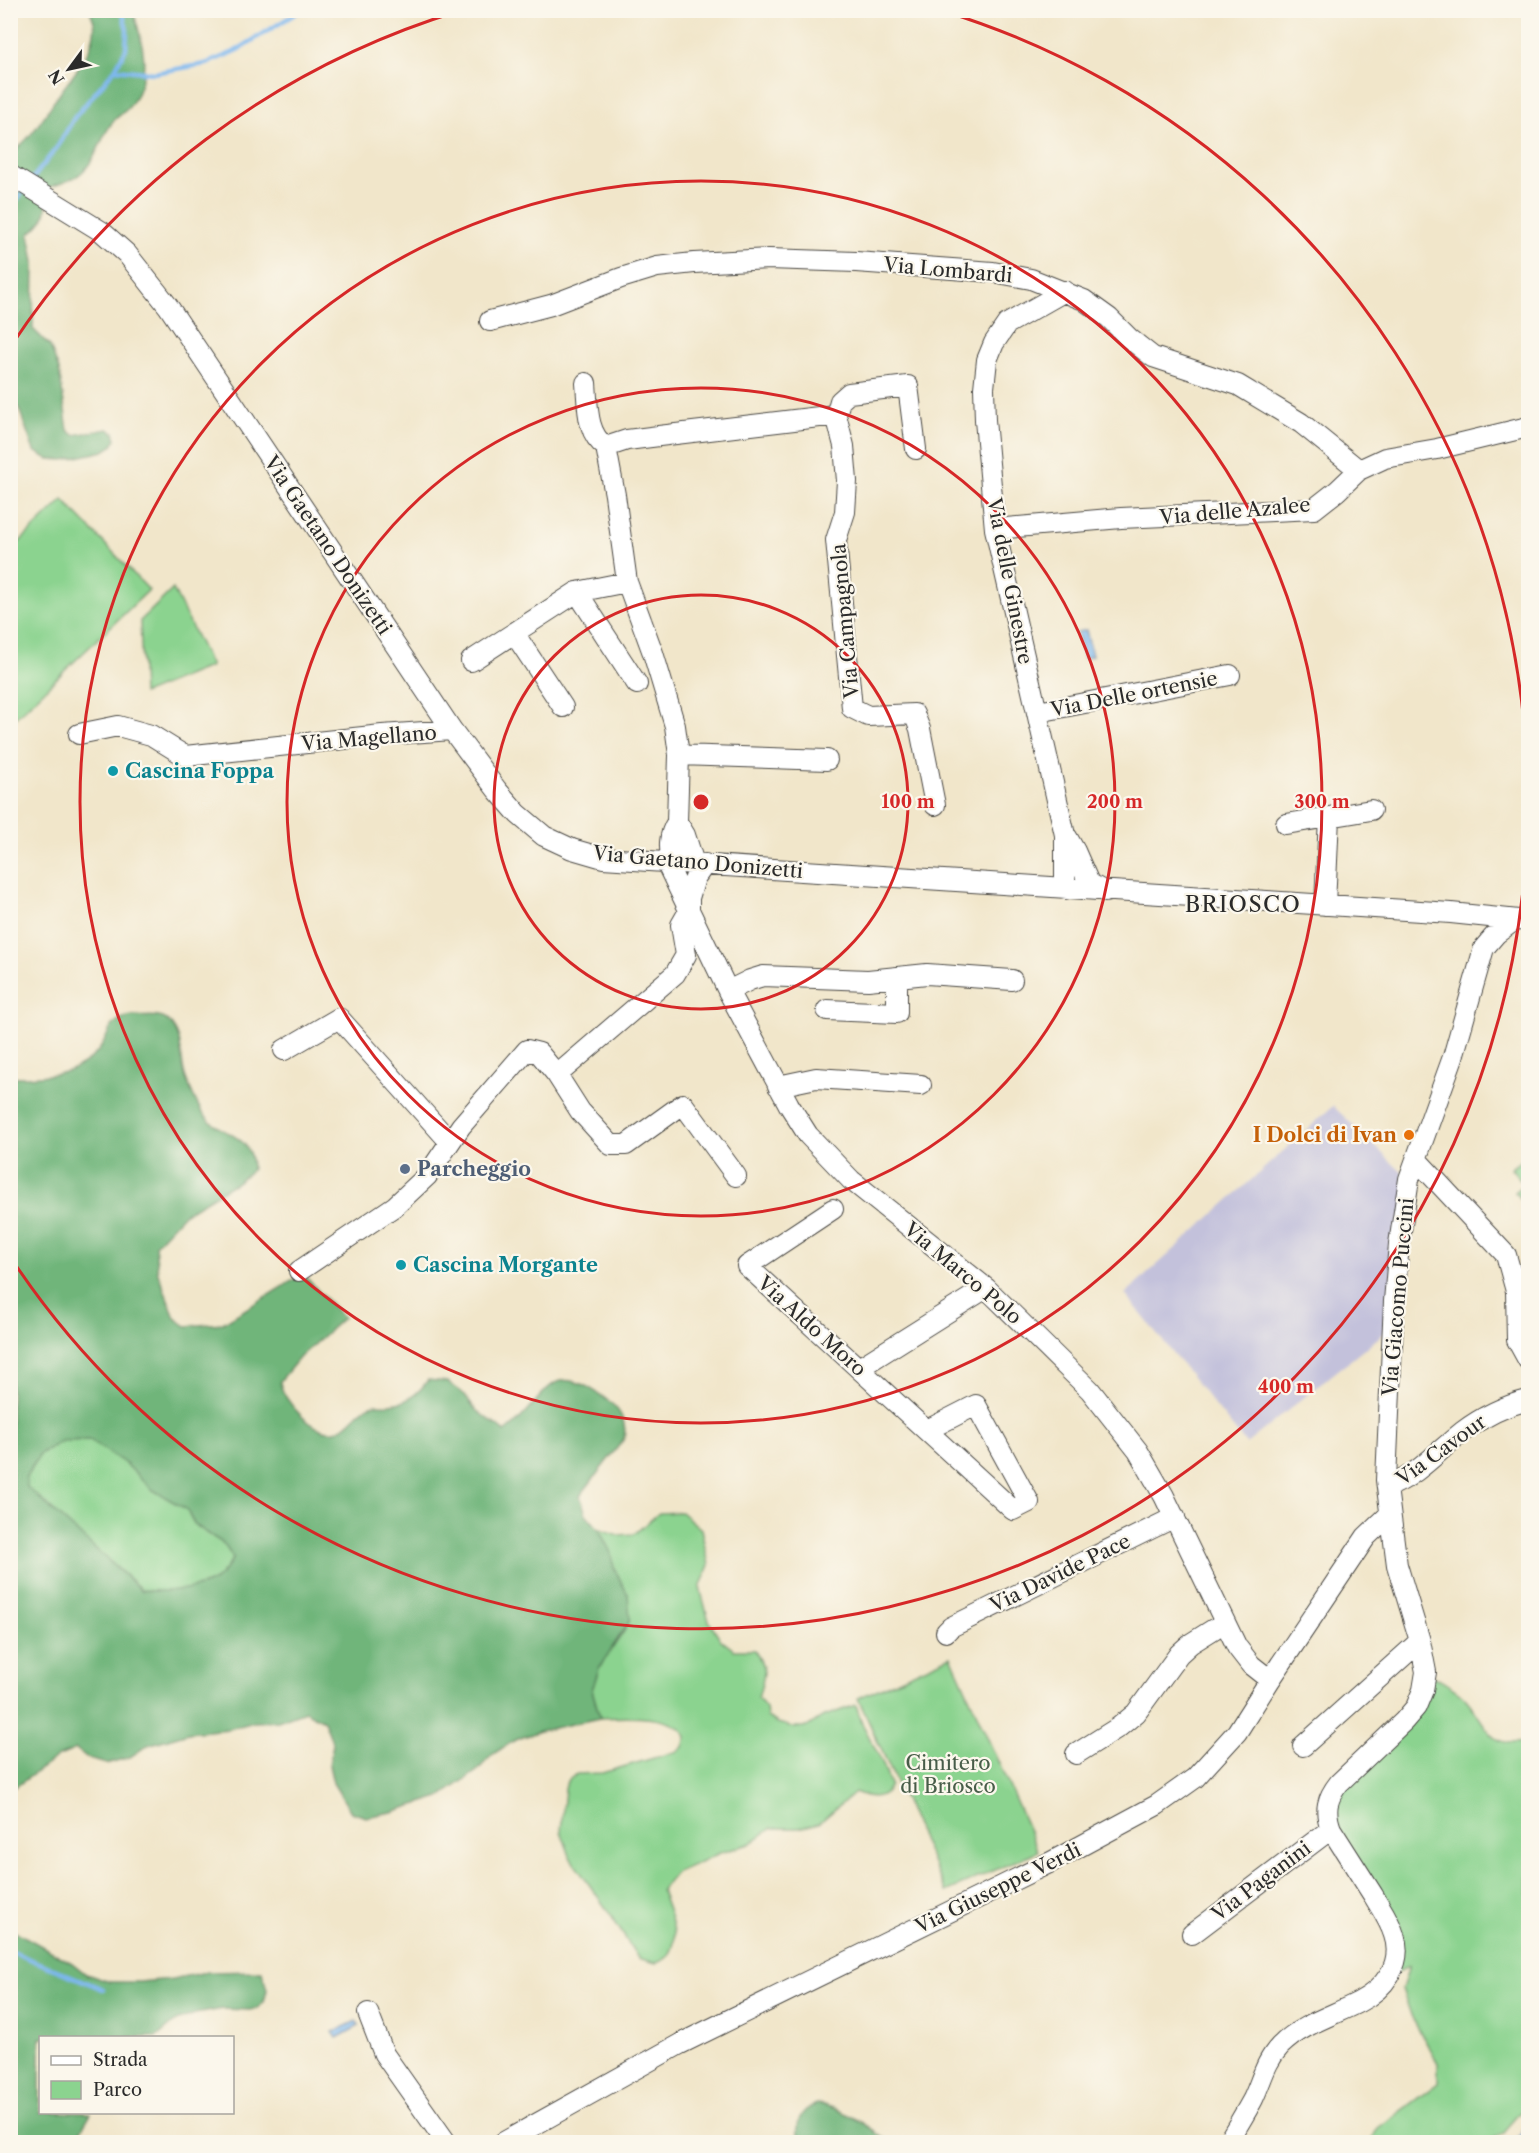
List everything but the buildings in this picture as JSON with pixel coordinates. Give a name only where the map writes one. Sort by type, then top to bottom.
[{"type":"street","name":"Via Gaetano Donizetti","points":[[10,175],[101,231],[145,275],[452,730],[512,807],[544,836],[572,849],[603,858],[1522,920]]},
{"type":"street","name":"Via Lombardi","points":[[490,321],[551,305],[657,267],[694,263],[769,259],[993,272],[1031,279],[1084,300],[1109,318],[1153,357],[1238,385],[1301,423],[1359,470]]},
{"type":"street","name":"Via delle Ginestre","points":[[1065,291],[1007,324],[994,343],[987,360],[984,388],[995,529],[1065,835],[1065,889]]},
{"type":"street","points":[[586,383],[593,434],[598,442],[606,447],[627,582],[653,653],[675,726],[679,755],[677,822],[670,837],[669,861]]},
{"type":"street","points":[[606,447],[627,440],[836,415],[840,401],[849,393],[908,386],[916,449]]},
{"type":"street","name":"Via Campagnola","points":[[836,415],[844,446],[847,481],[845,512],[836,540],[852,708],[868,716],[914,714],[920,729],[936,805]]},
{"type":"street","name":"Via delle Azalee","points":[[995,529],[1121,518],[1314,508],[1337,491],[1359,470],[1385,458],[1437,449],[1528,427]]},
{"type":"street","points":[[471,661],[577,592],[627,582]]},
{"type":"street","points":[[577,592],[637,684]]},
{"type":"street","points":[[514,633],[563,707]]},
{"type":"street","name":"Via Delle ortensie","points":[[1038,712],[1230,675]]},
{"type":"street","name":"Via Magellano","points":[[79,734],[118,726],[151,735],[185,756],[382,735],[452,730]]},
{"type":"street","points":[[679,755],[827,760]]},
{"type":"street","points":[[1286,825],[1371,810]]},
{"type":"street","points":[[1325,905],[1329,817]]},
{"type":"street","points":[[557,1075],[675,974],[681,966],[686,955],[681,925],[689,911],[692,887],[700,863],[677,822]]},
{"type":"street","name":"Via delle Ginestre","points":[[1065,835],[1076,851],[1089,883],[1106,892]]},
{"type":"street","name":"Via Marco Polo","points":[[669,861],[689,911],[728,991],[778,1086],[808,1135],[851,1180],[986,1288],[1090,1390],[1138,1451],[1175,1517],[1237,1647],[1251,1665],[1270,1680]]},
{"type":"street","points":[[1460,915],[1475,928],[1484,948]]},
{"type":"street","name":"Via Giacomo Puccini","points":[[1331,1829],[1327,1818],[1330,1795],[1339,1783],[1404,1721],[1420,1699],[1426,1672],[1420,1641],[1396,1565],[1386,1483],[1399,1244],[1409,1179],[1453,1057],[1484,948],[1496,934],[1522,920]]},
{"type":"street","points":[[728,991],[763,976],[868,980],[927,974],[1012,980]]},
{"type":"street","points":[[827,1010],[897,1013],[897,978]]},
{"type":"street","points":[[284,1050],[339,1018],[450,1142]]},
{"type":"street","points":[[299,1271],[395,1206],[427,1176],[461,1126],[526,1050],[539,1053],[557,1075],[580,1111],[611,1145],[626,1144],[683,1104],[736,1176]]},
{"type":"street","points":[[778,1086],[816,1078],[921,1085]]},
{"type":"street","points":[[1416,1159],[1506,1255],[1516,1291],[1517,1340],[1528,1360]]},
{"type":"street","name":"Via Aldo Moro","points":[[833,1209],[747,1266],[1013,1510],[1029,1502],[976,1405],[927,1430]]},
{"type":"street","points":[[859,1368],[986,1288]]},
{"type":"street","name":"Via Cavour","points":[[1386,1483],[1407,1478],[1477,1421],[1495,1411],[1528,1400]]},
{"type":"street","points":[[1366,1537],[1386,1483]]},
{"type":"street","name":"Via Giuseppe Verdi","points":[[504,2142],[680,2044],[1052,1862],[1157,1805],[1195,1778],[1237,1732],[1366,1537],[1390,1514]]},
{"type":"street","name":"Via Davide Pace","points":[[946,1632],[951,1627],[1175,1517]]},
{"type":"street","points":[[1076,1754],[1119,1728],[1136,1713],[1179,1654],[1190,1644],[1225,1622]]},
{"type":"street","points":[[1302,1746],[1420,1641]]},
{"type":"street","points":[[1228,2142],[1254,2097],[1263,2071],[1277,2049],[1304,2027],[1362,2000],[1380,1988],[1389,1977],[1395,1964],[1397,1950],[1395,1936],[1372,1893],[1331,1829]]},
{"type":"street","name":"Via Paganini","points":[[1192,1934],[1331,1829]]},
{"type":"street","points":[[368,2013],[384,2054],[446,2142]]},
{"type":"shaded area","points":[[1333,1106],[1409,1179],[1393,1326],[1246,1444],[1125,1294]]},
{"type":"green space","points":[[90,11],[133,11],[143,48],[141,84],[129,107],[112,123],[89,165],[66,182],[47,188],[45,214],[29,234],[34,262],[33,329],[50,346],[59,370],[68,430],[74,435],[108,429],[114,432],[116,439],[112,446],[104,451],[64,460],[48,459],[34,451],[18,406],[11,403],[10,154],[36,128],[84,59],[95,30]]},
{"type":"green space","points":[[63,500],[149,590],[11,722],[11,550]]},
{"type":"green space","points":[[173,589],[211,666],[143,694],[140,621]]},
{"type":"green space","points":[[156,1016],[168,1021],[174,1027],[180,1042],[184,1073],[199,1108],[210,1121],[244,1144],[251,1159],[252,1170],[237,1182],[185,1213],[155,1245],[158,1273],[175,1318],[186,1326],[223,1323],[303,1274],[343,1318],[300,1357],[280,1381],[293,1407],[301,1416],[320,1429],[330,1431],[343,1428],[362,1410],[371,1405],[407,1400],[428,1380],[448,1382],[465,1395],[476,1410],[505,1432],[549,1387],[559,1382],[572,1381],[587,1387],[612,1404],[619,1413],[624,1422],[624,1439],[580,1496],[586,1514],[598,1528],[610,1551],[614,1568],[628,1595],[630,1620],[599,1668],[592,1690],[600,1718],[540,1731],[515,1740],[493,1754],[477,1771],[440,1797],[392,1812],[366,1817],[351,1812],[333,1783],[329,1765],[333,1744],[324,1721],[305,1711],[278,1721],[254,1722],[229,1729],[188,1733],[148,1745],[130,1757],[106,1764],[89,1759],[76,1749],[59,1756],[11,1790],[11,1076],[48,1075],[78,1067],[98,1051],[113,1025],[124,1018]],"holes":[[[90,1440],[126,1464],[153,1490],[186,1509],[195,1525],[224,1544],[233,1558],[215,1580],[189,1589],[141,1590],[27,1487],[26,1476],[41,1453],[62,1441]]]},
{"type":"green space","points":[[1528,1155],[1528,1177],[1522,1182],[1511,1168]]},
{"type":"green space","points":[[1528,1181],[1528,1209],[1515,1192]]},
{"type":"green space","points":[[90,1440],[126,1464],[153,1490],[186,1509],[195,1525],[224,1544],[233,1558],[218,1578],[208,1584],[189,1589],[142,1590],[26,1487],[26,1477],[41,1453],[62,1441]]},
{"type":"green space","points":[[681,1512],[701,1529],[709,1565],[700,1588],[709,1621],[721,1640],[734,1650],[754,1650],[759,1657],[764,1673],[758,1698],[766,1708],[767,1717],[792,1727],[807,1727],[822,1717],[856,1705],[890,1785],[884,1794],[875,1797],[855,1792],[819,1823],[799,1828],[772,1828],[749,1844],[720,1853],[675,1873],[661,1891],[670,1915],[674,1941],[668,1956],[656,1963],[638,1958],[571,1859],[561,1831],[567,1781],[577,1774],[602,1773],[678,1751],[683,1747],[686,1737],[681,1729],[661,1720],[600,1718],[592,1690],[599,1668],[625,1630],[628,1595],[598,1528],[618,1535],[634,1534],[659,1513]]},
{"type":"green space","name":"Cimitero di Briosco","points":[[951,1656],[1038,1851],[946,1892],[858,1698]]},
{"type":"green space","points":[[1426,1672],[1462,1695],[1495,1737],[1503,1742],[1528,1741],[1528,2103],[1503,2132],[1489,2142],[1370,2142],[1378,2128],[1438,2083],[1438,2063],[1412,2018],[1402,1989],[1409,1966],[1389,1977],[1397,1950],[1327,1805],[1404,1721]]},
{"type":"green space","points":[[11,1931],[72,1963],[86,1974],[110,1982],[172,1979],[206,1972],[262,1971],[267,1990],[264,2002],[258,2008],[223,2009],[195,2014],[176,2021],[158,2036],[39,2036],[39,2114],[90,2114],[74,2142],[11,2142]]},
{"type":"green space","points":[[817,2104],[845,2113],[865,2124],[889,2142],[798,2142],[798,2129],[802,2114]]},
{"type":"water","points":[[1086,630],[1092,656],[1084,658],[1077,632]]},
{"type":"water","points":[[356,2021],[359,2026],[337,2038],[333,2032]]},
{"type":"water","points":[[1528,2119],[1528,2142],[1517,2142],[1518,2140]]},
{"type":"waterway","points":[[30,182],[58,146],[74,118],[115,69],[126,49],[127,30],[122,10]]},
{"type":"waterway","points":[[115,69],[154,73],[205,64],[234,52],[301,10]]},
{"type":"waterway","points":[[10,209],[25,189]]},
{"type":"waterway","points":[[10,1951],[103,1989]]},
{"type":"place","name":"Cascina Foppa","points":[[113,771]]},
{"type":"place","name":"I Dolci di Ivan","points":[[1409,1135]]},
{"type":"place","name":"Parcheggio","points":[[405,1169]]},
{"type":"place","name":"Cascina Morgante","points":[[401,1265]]},
{"type":"district","name":"BRIOSCO","points":[[1243,904]]}]
